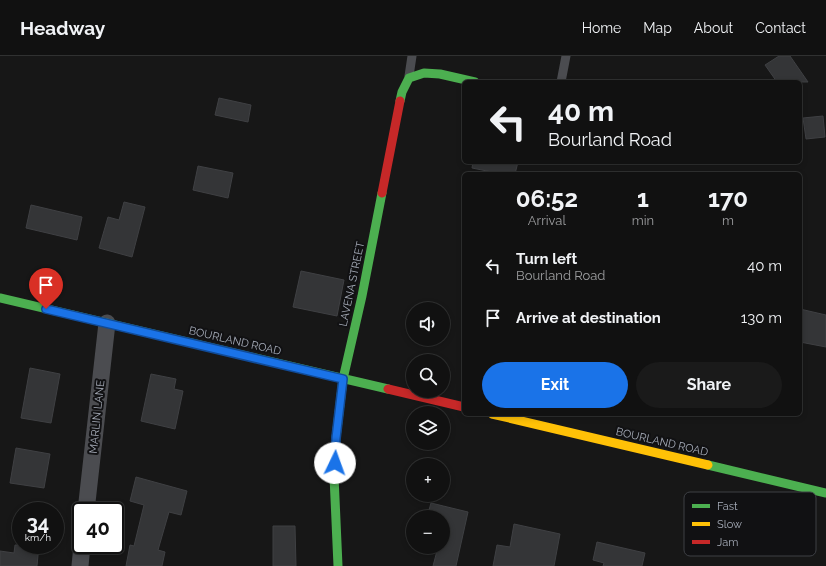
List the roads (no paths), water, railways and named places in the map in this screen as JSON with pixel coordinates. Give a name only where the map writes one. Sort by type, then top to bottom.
[{"type":"main road","points":[[409,78],[424,73],[440,74],[466,80]]},
{"type":"main road","name":"LAVENA STREET","points":[[338,566],[334,476],[336,438],[343,379],[363,288],[402,92],[409,78]]},
{"type":"main road","name":"BOURLAND ROAD","points":[[0,298],[462,407]]},
{"type":"main road","name":"BOURLAND ROAD","points":[[500,416],[826,493]]},
{"type":"street","name":"MARLIN LANE","points":[[87,502],[107,323]]},
{"type":"street","points":[[80,566],[81,554]]},
{"type":"lane","points":[[409,78],[412,56]]},
{"type":"lane","points":[[561,80],[566,56]]}]
